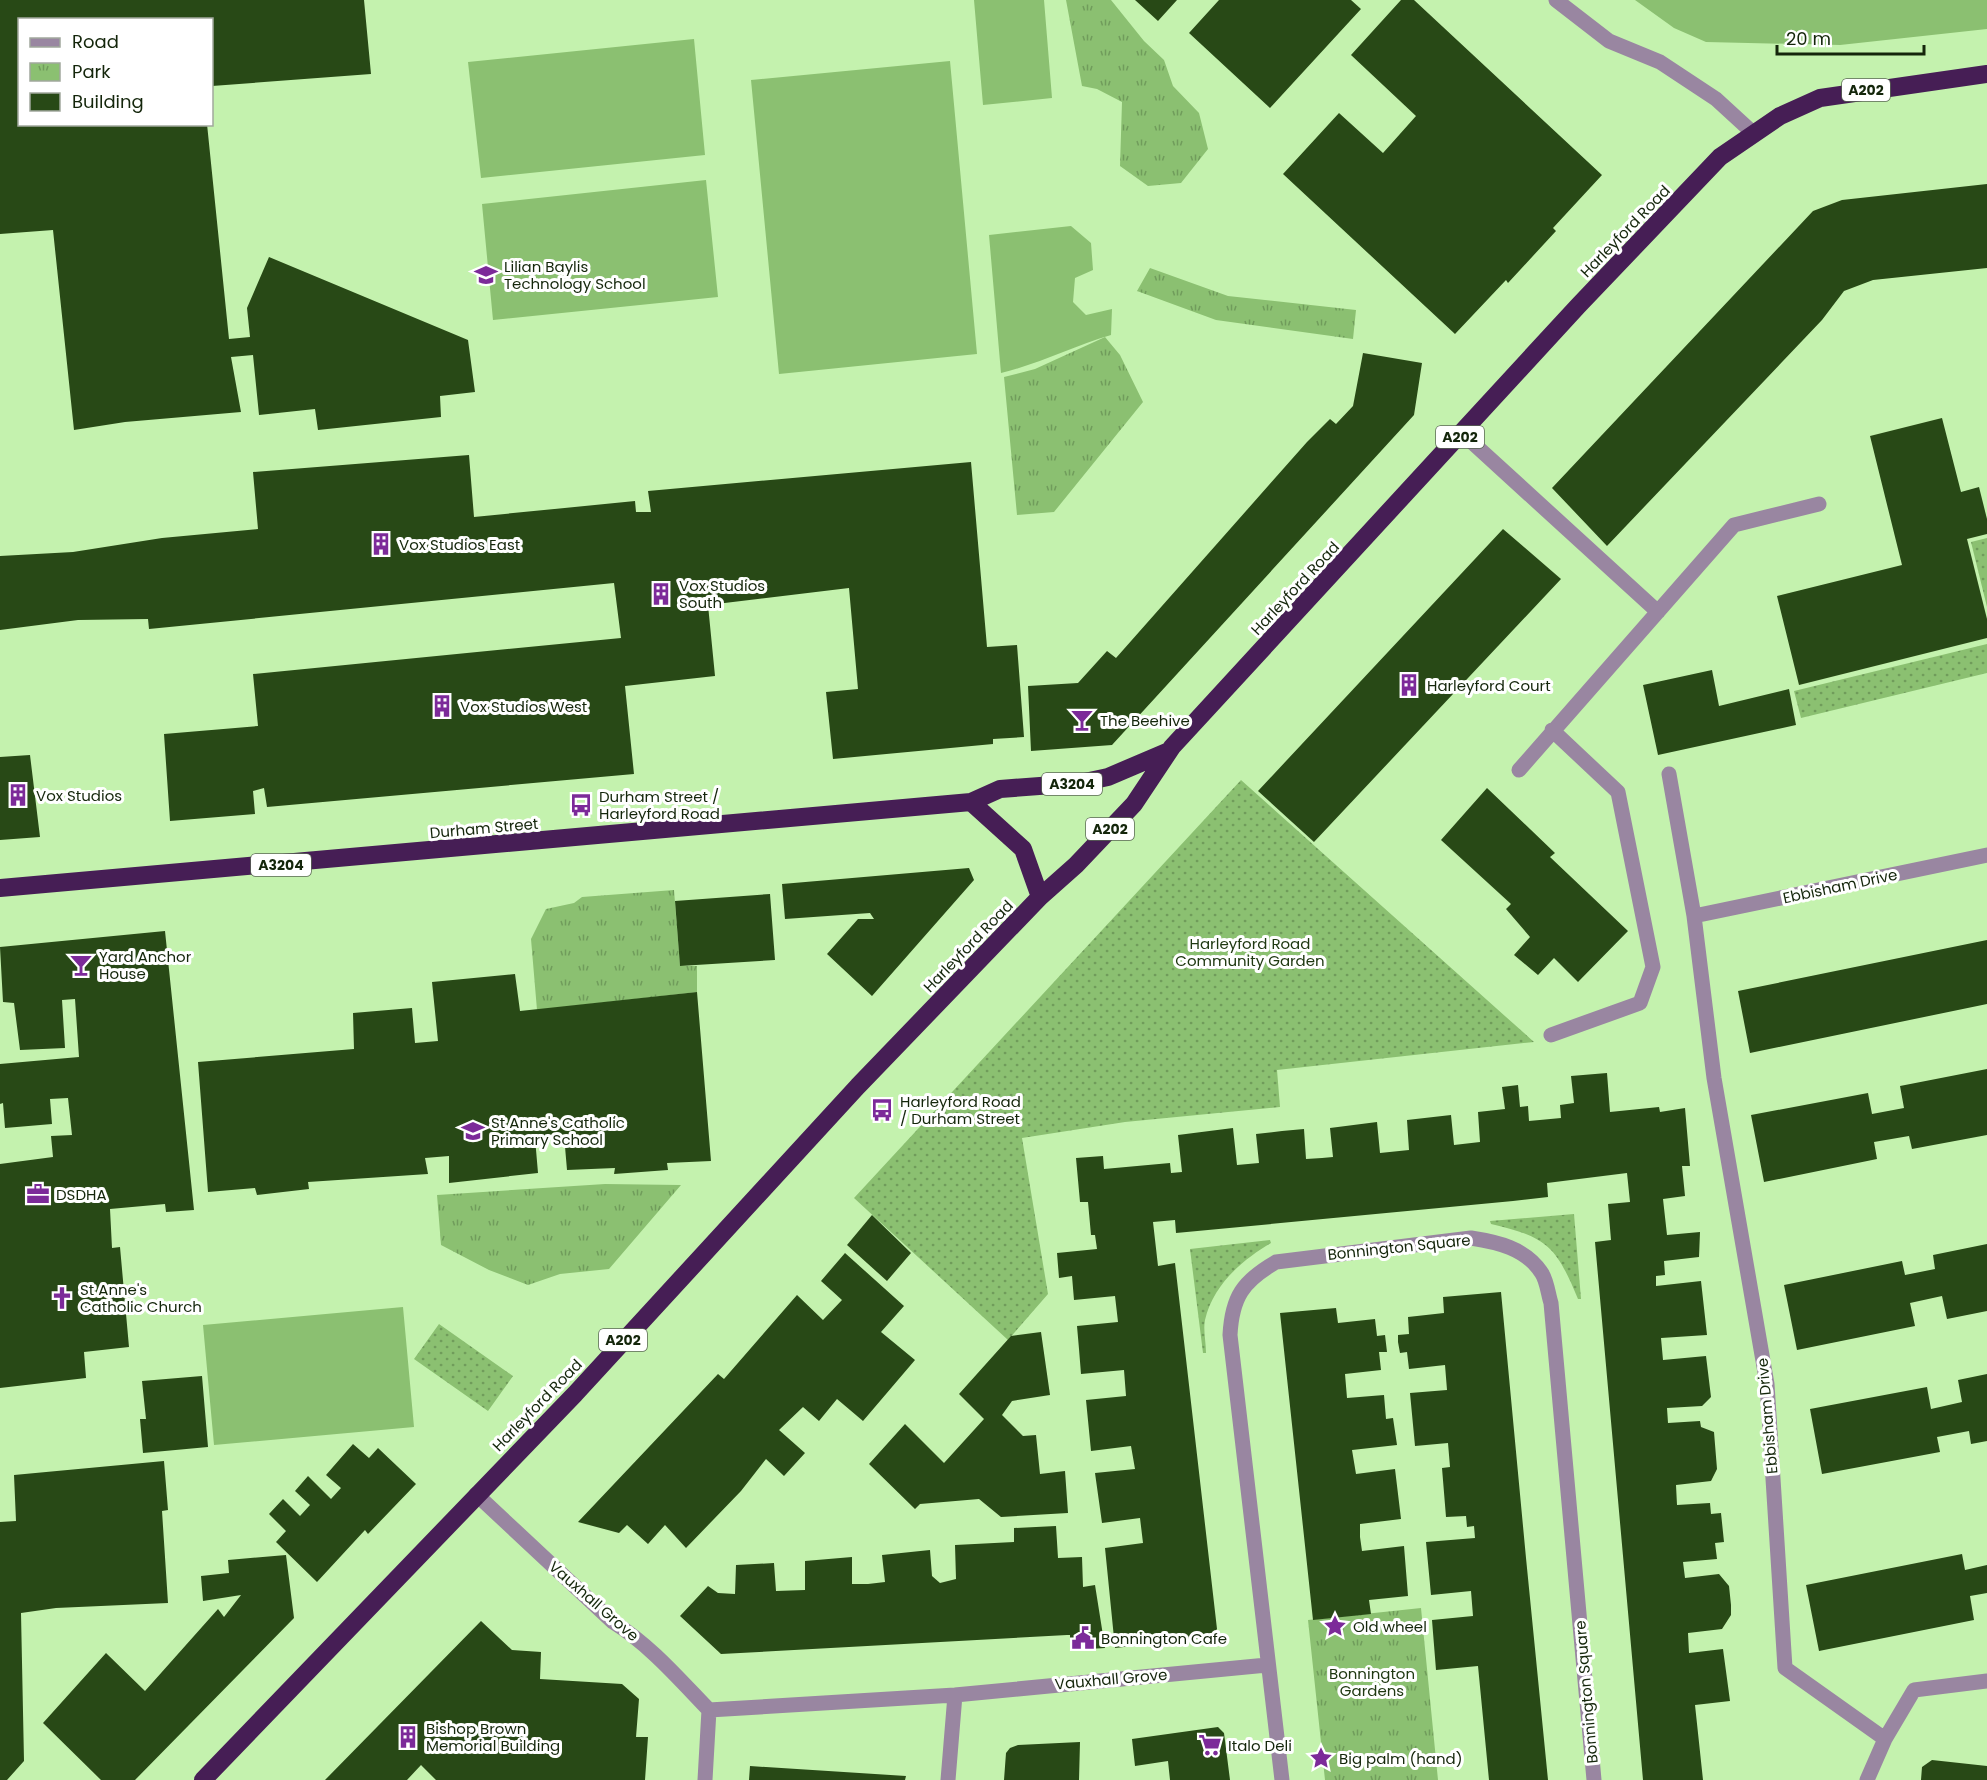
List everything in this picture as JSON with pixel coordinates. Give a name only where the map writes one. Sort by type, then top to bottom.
[{"type":"highway","name":"A202","points":[[1752,132],[1795,108],[1820,98],[1987,74]]},
{"type":"highway","name":"Harleyford Road","points":[[203,1780],[476,1494],[575,1394],[850,1095],[1040,897],[1076,865],[1134,804],[1169,751],[1463,434],[1578,306],[1720,157],[1752,132]]},
{"type":"highway","name":"Durham Street","points":[[0,888],[971,802],[1000,789],[1080,783],[1108,777],[1169,751]]},
{"type":"highway","points":[[971,802],[1023,849],[1040,897]]},
{"type":"street","points":[[1556,0],[1609,41],[1660,62],[1716,99],[1752,132]]},
{"type":"street","points":[[1463,434],[1658,612]]},
{"type":"street","points":[[1519,770],[1734,525],[1819,504]]},
{"type":"street","points":[[1551,1035],[1640,1003],[1653,967],[1618,792],[1552,730]]},
{"type":"street","name":"Ebbisham Drive","points":[[1669,774],[1694,916],[1714,1078],[1767,1384],[1785,1668],[1885,1739]]},
{"type":"street","name":"Ebbisham Drive","points":[[1694,916],[1987,855]]},
{"type":"street","name":"Bonnington Square","points":[[1281,1780],[1230,1335],[1231,1317],[1238,1295],[1252,1276],[1276,1262],[1293,1258],[1471,1238],[1497,1242],[1520,1251],[1542,1272],[1551,1304],[1594,1780]]},
{"type":"street","name":"Vauxhall Grove","points":[[476,1494],[613,1622],[632,1633],[709,1710],[955,1695],[1267,1665]]},
{"type":"street","points":[[1867,1780],[1885,1739],[1914,1690],[1987,1680]]},
{"type":"street","points":[[948,1780],[955,1695]]},
{"type":"street","points":[[705,1780],[709,1710]]},
{"type":"green space","points":[[974,0],[1044,0],[1052,98],[983,105]]},
{"type":"green space","points":[[1066,0],[1111,0],[1144,41],[1164,60],[1173,86],[1199,113],[1208,149],[1181,183],[1148,186],[1120,166],[1122,102],[1097,89],[1082,86]]},
{"type":"green space","points":[[1635,0],[1987,0],[1987,29],[1840,45],[1706,42],[1674,28]]},
{"type":"green space","points":[[694,39],[705,155],[481,178],[468,62]]},
{"type":"green space","points":[[950,61],[977,354],[779,374],[751,80]]},
{"type":"green space","points":[[706,180],[718,297],[493,320],[482,204]]},
{"type":"green space","points":[[1071,226],[1091,243],[1093,270],[1075,278],[1073,302],[1086,315],[1112,309],[1111,335],[1001,373],[989,235]]},
{"type":"green space","points":[[1150,268],[1228,296],[1356,310],[1353,339],[1216,320],[1137,291]]},
{"type":"green space","points":[[1105,337],[1120,355],[1143,402],[1054,512],[1017,515],[1004,377],[1035,369]]},
{"type":"green space","points":[[1987,538],[1987,607],[1971,542]]},
{"type":"green space","points":[[1987,644],[1987,673],[1801,718],[1794,691]]},
{"type":"green space","name":"Harleyford Road Community Garden","points":[[1241,780],[1534,1042],[1277,1070],[1280,1107],[1125,1122],[1022,1138],[1048,1294],[1008,1340],[854,1198]]},
{"type":"green space","points":[[674,890],[680,966],[697,966],[697,992],[537,1010],[531,939],[546,909],[574,903],[582,897]]},
{"type":"green space","points":[[605,1184],[681,1185],[609,1269],[560,1274],[528,1285],[489,1270],[441,1245],[437,1195]]},
{"type":"green space","points":[[1574,1214],[1581,1299],[1578,1299],[1556,1255],[1547,1246],[1537,1239],[1491,1224],[1490,1221]]},
{"type":"green space","points":[[1270,1240],[1271,1243],[1250,1257],[1230,1275],[1215,1296],[1205,1320],[1206,1353],[1203,1353],[1190,1249]]},
{"type":"green space","points":[[403,1307],[414,1427],[214,1445],[203,1325]]},
{"type":"green space","points":[[439,1324],[513,1376],[488,1411],[414,1359]]},
{"type":"green space","name":"Bonnington Gardens","points":[[1421,1608],[1438,1780],[1325,1780],[1308,1620]]},
{"type":"building","points":[[0,0],[364,0],[371,74],[213,86],[213,18],[18,18],[18,126],[207,126],[229,339],[250,337],[247,308],[269,257],[468,340],[475,392],[440,396],[441,417],[318,430],[315,409],[259,415],[253,355],[231,357],[241,412],[125,422],[74,430],[53,230],[0,234]]},
{"type":"building","points":[[1135,0],[1177,0],[1158,21]]},
{"type":"building","points":[[1219,0],[1351,0],[1361,9],[1270,108],[1189,33]]},
{"type":"building","points":[[1401,0],[1414,0],[1602,175],[1553,228],[1556,231],[1508,283],[1506,280],[1455,334],[1283,174],[1339,113],[1383,153],[1416,116],[1351,55]]},
{"type":"building","points":[[1987,184],[1987,268],[1873,280],[1844,291],[1822,320],[1607,546],[1552,488],[1813,211],[1842,200]]},
{"type":"building","points":[[1363,353],[1422,363],[1414,415],[1112,745],[1031,751],[1028,686],[1078,683],[1107,651],[1116,658],[1307,442],[1330,419],[1336,424],[1353,406]]},
{"type":"building","points":[[1942,418],[1961,492],[1979,487],[1987,519],[1987,534],[1967,539],[1987,619],[1987,638],[1799,685],[1777,596],[1902,565],[1870,436]]},
{"type":"building","points":[[469,455],[474,517],[635,501],[636,512],[651,512],[648,491],[971,462],[987,647],[1017,645],[1024,737],[993,739],[993,744],[833,759],[826,692],[858,689],[849,588],[708,605],[715,676],[625,686],[634,774],[267,807],[264,788],[253,791],[255,814],[170,821],[164,734],[258,726],[253,674],[621,638],[614,583],[149,629],[148,619],[78,620],[0,630],[0,556],[73,552],[162,538],[258,529],[253,472]]},
{"type":"building","name":"Harleyford Court","points":[[1503,529],[1561,579],[1314,842],[1258,791]]},
{"type":"building","points":[[1712,670],[1719,706],[1789,689],[1796,725],[1658,755],[1643,685]]},
{"type":"building","name":"Vox Studios","points":[[30,755],[40,837],[0,840],[0,757]]},
{"type":"building","points":[[1487,788],[1555,853],[1550,857],[1628,931],[1578,982],[1554,958],[1538,975],[1514,955],[1530,937],[1506,909],[1511,904],[1441,840]]},
{"type":"building","points":[[969,868],[974,880],[872,996],[827,954],[858,919],[874,919],[870,913],[785,919],[782,884]]},
{"type":"building","points":[[770,894],[775,960],[680,966],[675,901]]},
{"type":"building","points":[[165,931],[194,1210],[166,1212],[165,1204],[110,1209],[112,1248],[120,1247],[129,1347],[84,1352],[86,1378],[0,1388],[0,1164],[53,1157],[51,1136],[72,1135],[68,1098],[50,1099],[52,1124],[5,1128],[3,1103],[0,1104],[0,1064],[79,1057],[75,999],[62,1000],[65,1048],[20,1050],[14,1003],[3,1002],[0,947]]},
{"type":"building","points":[[1987,940],[1987,1004],[1750,1053],[1738,991]]},
{"type":"building","points":[[515,974],[520,1011],[697,992],[711,1161],[667,1163],[668,1170],[614,1174],[615,1168],[567,1170],[564,1135],[535,1138],[538,1173],[449,1183],[449,1156],[425,1158],[428,1174],[308,1182],[309,1189],[257,1195],[255,1188],[208,1192],[198,1062],[354,1049],[353,1013],[412,1008],[415,1043],[438,1041],[432,982]]},
{"type":"building","points":[[1987,1069],[1987,1135],[1912,1149],[1909,1136],[1874,1142],[1877,1159],[1764,1182],[1751,1115],[1868,1093],[1872,1114],[1904,1108],[1900,1086]]},
{"type":"building","points":[[1607,1073],[1610,1112],[1659,1107],[1660,1112],[1685,1108],[1690,1166],[1682,1166],[1685,1196],[1663,1199],[1667,1235],[1700,1232],[1699,1257],[1664,1261],[1665,1275],[1656,1276],[1656,1286],[1701,1281],[1707,1335],[1661,1338],[1663,1360],[1706,1356],[1711,1397],[1702,1406],[1667,1408],[1668,1423],[1700,1421],[1701,1427],[1714,1432],[1717,1469],[1711,1481],[1676,1485],[1677,1505],[1710,1503],[1711,1514],[1721,1513],[1724,1542],[1715,1543],[1717,1559],[1683,1562],[1685,1578],[1719,1574],[1729,1586],[1731,1605],[1731,1615],[1722,1629],[1688,1633],[1689,1653],[1723,1649],[1730,1701],[1695,1705],[1703,1780],[1643,1780],[1595,1242],[1611,1240],[1608,1204],[1630,1202],[1627,1173],[1547,1183],[1548,1197],[1513,1201],[1176,1233],[1175,1220],[1153,1222],[1158,1266],[1175,1263],[1217,1629],[1211,1637],[1115,1648],[1105,1548],[1143,1543],[1140,1518],[1102,1523],[1095,1473],[1135,1469],[1131,1446],[1091,1451],[1086,1400],[1126,1396],[1124,1370],[1081,1374],[1077,1326],[1118,1322],[1115,1296],[1074,1300],[1072,1276],[1059,1278],[1057,1253],[1097,1249],[1095,1235],[1091,1235],[1088,1202],[1080,1202],[1076,1158],[1103,1156],[1104,1169],[1170,1163],[1171,1173],[1182,1172],[1178,1135],[1233,1128],[1237,1165],[1259,1163],[1256,1134],[1304,1129],[1306,1159],[1333,1157],[1330,1128],[1377,1122],[1380,1153],[1409,1150],[1407,1120],[1451,1115],[1454,1145],[1480,1142],[1478,1112],[1505,1109],[1502,1087],[1518,1085],[1520,1107],[1528,1106],[1529,1121],[1561,1118],[1560,1105],[1574,1103],[1571,1076]]},
{"type":"building","points":[[872,1215],[911,1253],[887,1281],[847,1245]]},
{"type":"building","points":[[1987,1244],[1987,1311],[1947,1319],[1942,1296],[1910,1303],[1915,1326],[1797,1350],[1784,1285],[1902,1261],[1905,1275],[1935,1269],[1933,1255]]},
{"type":"building","points":[[845,1253],[904,1306],[881,1332],[915,1360],[863,1421],[837,1399],[819,1421],[803,1407],[779,1430],[805,1453],[784,1476],[766,1459],[741,1491],[686,1548],[665,1525],[648,1544],[627,1525],[619,1533],[578,1522],[718,1374],[724,1379],[797,1295],[823,1320],[842,1300],[821,1281]]},
{"type":"building","points":[[1501,1292],[1548,1780],[1489,1780],[1478,1666],[1436,1670],[1432,1620],[1473,1616],[1471,1591],[1431,1595],[1426,1542],[1475,1538],[1474,1526],[1467,1527],[1466,1516],[1446,1517],[1442,1468],[1450,1467],[1448,1443],[1415,1446],[1410,1393],[1447,1390],[1445,1365],[1409,1369],[1407,1352],[1400,1353],[1398,1342],[1398,1335],[1409,1334],[1408,1317],[1444,1313],[1443,1297]]},
{"type":"building","points":[[1336,1308],[1338,1323],[1375,1319],[1377,1336],[1385,1335],[1387,1352],[1379,1352],[1381,1370],[1345,1374],[1347,1398],[1384,1395],[1386,1419],[1393,1418],[1397,1445],[1352,1450],[1356,1474],[1395,1469],[1401,1519],[1360,1524],[1360,1537],[1362,1551],[1404,1546],[1408,1596],[1369,1600],[1371,1614],[1313,1620],[1280,1313]]},
{"type":"building","points":[[1041,1332],[1050,1395],[1012,1401],[1002,1415],[1023,1436],[1036,1435],[1040,1474],[1065,1471],[1068,1513],[1001,1517],[979,1499],[920,1504],[915,1509],[869,1464],[905,1424],[944,1463],[984,1419],[959,1394],[1011,1336]]},
{"type":"building","points":[[1987,1374],[1987,1441],[1971,1444],[1969,1431],[1937,1437],[1940,1452],[1822,1474],[1810,1409],[1927,1387],[1931,1409],[1962,1402],[1958,1380]]},
{"type":"building","points":[[202,1376],[208,1447],[143,1453],[140,1419],[146,1419],[142,1381]]},
{"type":"building","points":[[353,1444],[369,1458],[378,1448],[416,1484],[368,1534],[365,1530],[317,1582],[276,1542],[286,1531],[269,1514],[283,1499],[300,1516],[310,1505],[295,1491],[308,1476],[331,1499],[341,1488],[326,1475]]},
{"type":"building","points":[[164,1461],[168,1510],[162,1511],[168,1603],[56,1608],[21,1613],[24,1761],[7,1780],[0,1780],[0,1522],[16,1521],[14,1475]]},
{"type":"building","points":[[1056,1526],[1058,1558],[1082,1557],[1083,1587],[1095,1585],[1105,1648],[1073,1650],[1070,1648],[1070,1635],[1067,1635],[721,1654],[680,1616],[708,1586],[718,1593],[735,1594],[736,1565],[774,1563],[776,1591],[805,1590],[805,1561],[852,1557],[852,1584],[868,1584],[885,1582],[882,1555],[930,1550],[932,1576],[940,1583],[956,1579],[955,1545],[1014,1542],[1014,1528]]},
{"type":"building","points":[[1962,1554],[1965,1570],[1987,1565],[1987,1593],[1970,1596],[1974,1620],[1819,1651],[1806,1585]]},
{"type":"building","points":[[286,1555],[294,1618],[135,1780],[101,1780],[43,1723],[106,1653],[145,1691],[218,1609],[224,1617],[241,1595],[203,1601],[201,1576],[229,1573],[228,1560]]},
{"type":"building","points":[[481,1621],[512,1650],[541,1652],[540,1679],[622,1684],[639,1699],[636,1737],[648,1737],[645,1780],[436,1780],[421,1765],[407,1780],[325,1780]]},
{"type":"building","points":[[1218,1727],[1224,1733],[1230,1780],[1170,1780],[1168,1761],[1135,1766],[1132,1739]]},
{"type":"building","points":[[1080,1742],[1079,1780],[1004,1780],[1006,1753],[1010,1748],[1018,1745]]},
{"type":"building","points":[[1932,1760],[1987,1766],[1987,1780],[1921,1780],[1922,1767]]},
{"type":"building","points":[[750,1766],[906,1776],[905,1780],[749,1780]]},
{"type":"place","name":"Lilian Baylis Technology School","points":[[486,275]]},
{"type":"place","name":"Vox Studios East","points":[[381,544]]},
{"type":"place","name":"Vox Studios South","points":[[661,594]]},
{"type":"place","name":"Harleyford Court","points":[[1409,685]]},
{"type":"place","name":"Vox Studios West","points":[[442,706]]},
{"type":"place","name":"The Beehive","points":[[1082,720]]},
{"type":"place","name":"Vox Studios","points":[[18,795]]},
{"type":"place","name":"Durham Street / Harleyford Road","points":[[581,805]]},
{"type":"place","name":"Yard Anchor House","points":[[81,965]]},
{"type":"place","name":"Harleyford Road / Durham Street","points":[[882,1110]]},
{"type":"place","name":"St Anne's Catholic Primary School","points":[[473,1131]]},
{"type":"place","name":"DSDHA","points":[[38,1194]]},
{"type":"place","name":"St Anne's Catholic Church","points":[[62,1298]]},
{"type":"place","name":"Old wheel","points":[[1335,1626]]},
{"type":"place","name":"Bonnington Cafe","points":[[1083,1638]]},
{"type":"place","name":"Bishop Brown Memorial Building","points":[[408,1737]]},
{"type":"place","name":"Italo Deli","points":[[1210,1745]]},
{"type":"place","name":"Big palm (hand)","points":[[1321,1758]]}]
